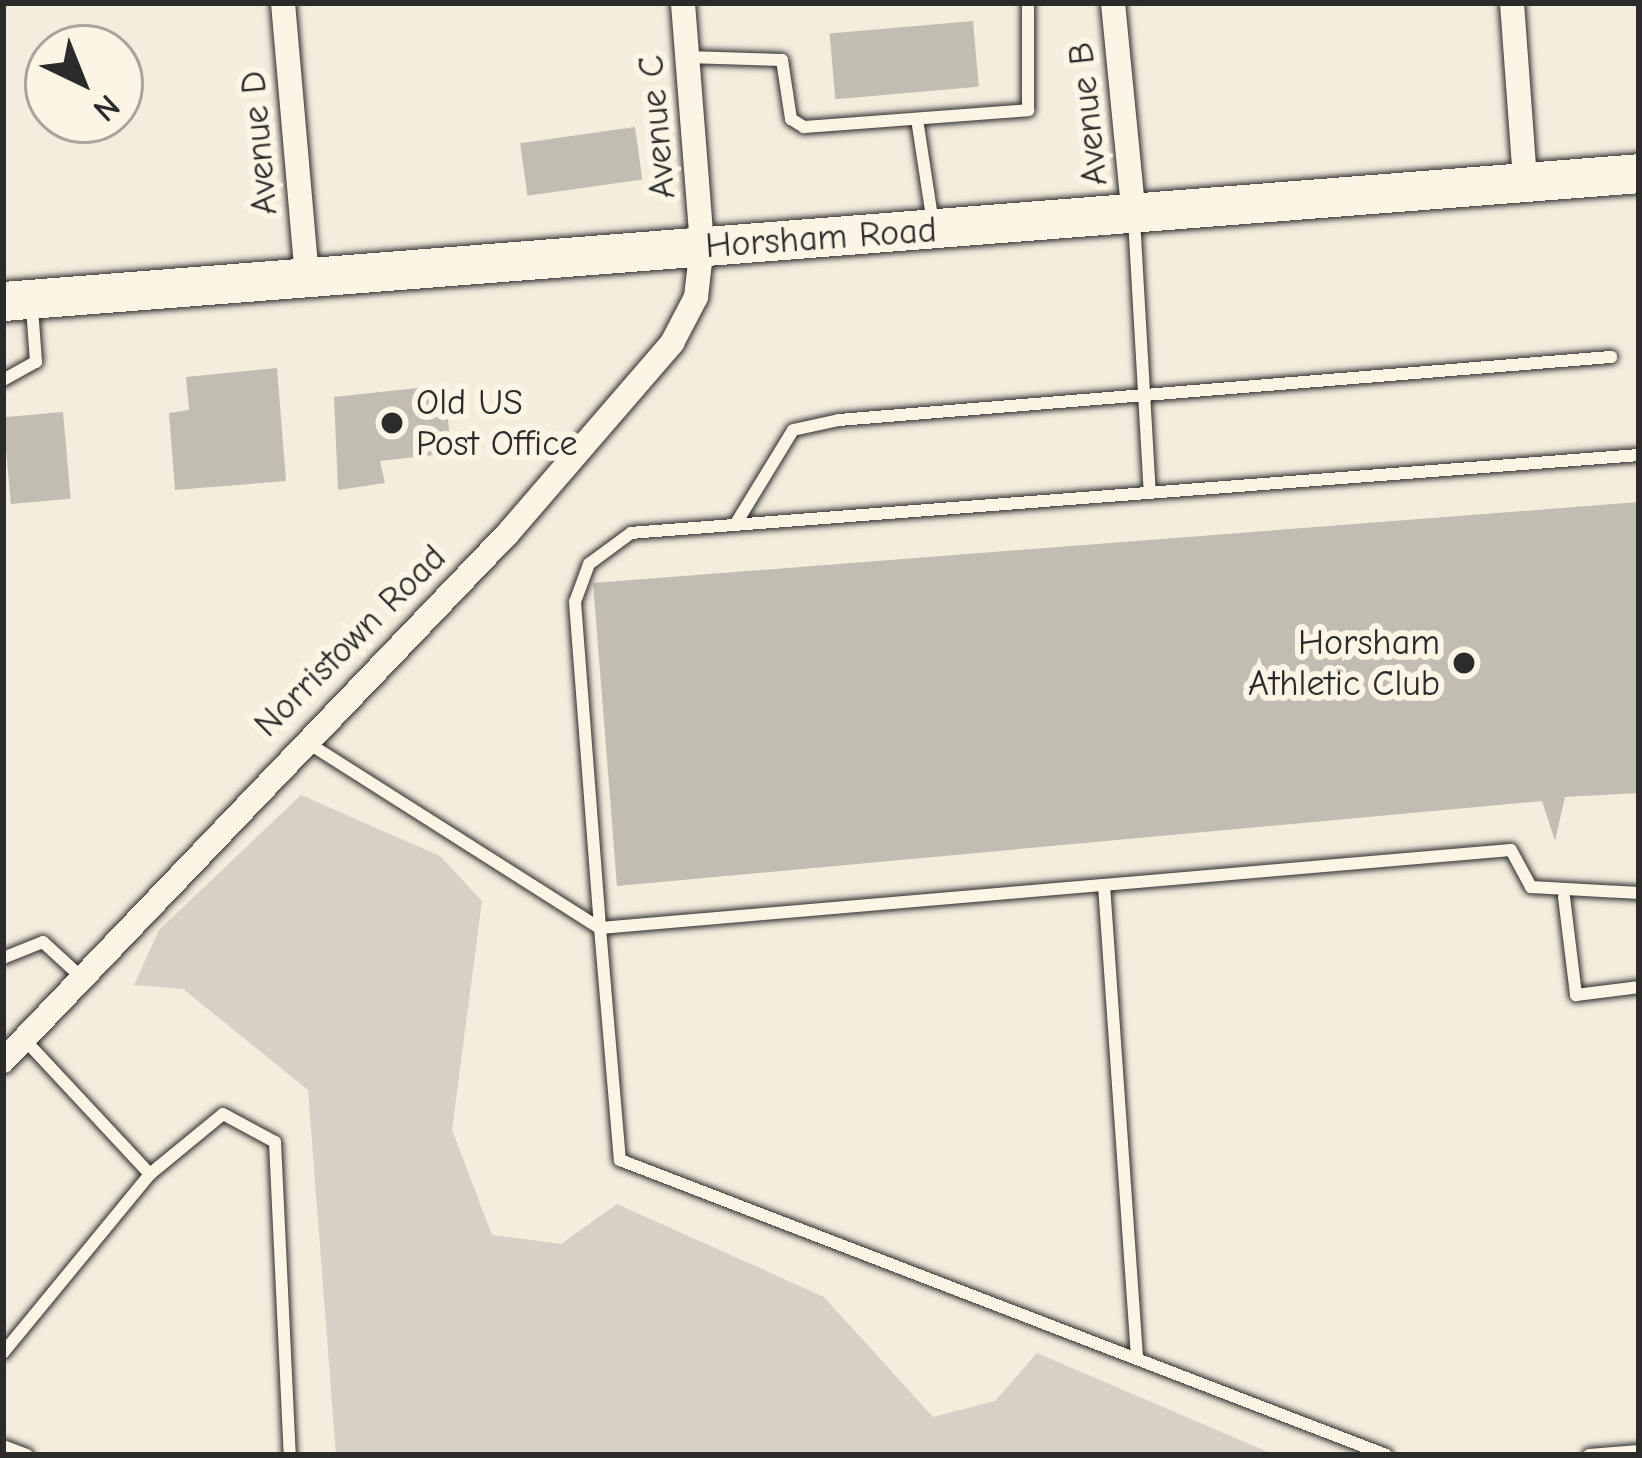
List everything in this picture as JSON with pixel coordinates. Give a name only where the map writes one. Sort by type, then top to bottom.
[{"type":"main road","name":"Horsham Road","points":[[18,300],[702,245],[1134,217],[1639,173]]},
{"type":"street","name":"Avenue D","points":[[283,3],[307,276]]},
{"type":"street","name":"Avenue C","points":[[683,3],[702,245]]},
{"type":"street","name":"Avenue B","points":[[1113,3],[1134,217]]},
{"type":"street","points":[[1512,3],[1525,180]]},
{"type":"street","name":"Norristown Road","points":[[3,1061],[302,739],[509,532],[672,343],[696,297],[702,245]]},
{"type":"lane","points":[[687,57],[782,60],[791,119],[804,128],[1028,110],[1028,3]]},
{"type":"lane","points":[[917,118],[934,230]]},
{"type":"lane","points":[[1134,217],[1150,493]]},
{"type":"lane","points":[[3,380],[36,362],[18,300]]},
{"type":"lane","points":[[735,525],[793,430],[1145,403],[1611,357]]},
{"type":"lane","points":[[1386,1455],[620,1160],[578,583],[631,533],[1639,455]]},
{"type":"lane","points":[[302,739],[600,928],[1511,850],[1531,887],[1564,897],[1639,892]]},
{"type":"lane","points":[[1104,885],[1137,1358]]},
{"type":"lane","points":[[1564,897],[1576,994],[1639,987]]},
{"type":"lane","points":[[3,958],[43,943],[81,977]]},
{"type":"lane","points":[[23,1039],[150,1174]]},
{"type":"lane","points":[[3,1353],[150,1174],[223,1114],[275,1142],[290,1455]]},
{"type":"lane","points":[[3,1446],[27,1455]]},
{"type":"lane","points":[[1589,1455],[1639,1451]]},
{"type":"shaded area","points":[[301,795],[440,856],[482,901],[452,1130],[492,1235],[561,1244],[617,1204],[824,1297],[933,1417],[995,1401],[1037,1353],[1275,1455],[336,1455],[308,1090],[183,989],[134,985],[159,930]]},
{"type":"building","points":[[973,21],[979,87],[835,99],[830,34]]},
{"type":"building","points":[[635,127],[642,179],[528,196],[520,143]]},
{"type":"building","points":[[277,368],[286,481],[175,490],[169,413],[189,410],[186,377]]},
{"type":"building","name":"Old US Post Office","points":[[445,385],[451,453],[380,461],[385,483],[338,490],[334,397]]},
{"type":"building","points":[[63,412],[71,499],[11,504],[3,417]]},
{"type":"building","points":[[1639,502],[1639,793],[1565,797],[1555,841],[1542,801],[617,886],[593,583]]},
{"type":"place","name":"Old US Post Office","points":[[392,423]]},
{"type":"place","name":"Horsham Athletic Club","points":[[1464,663]]}]
